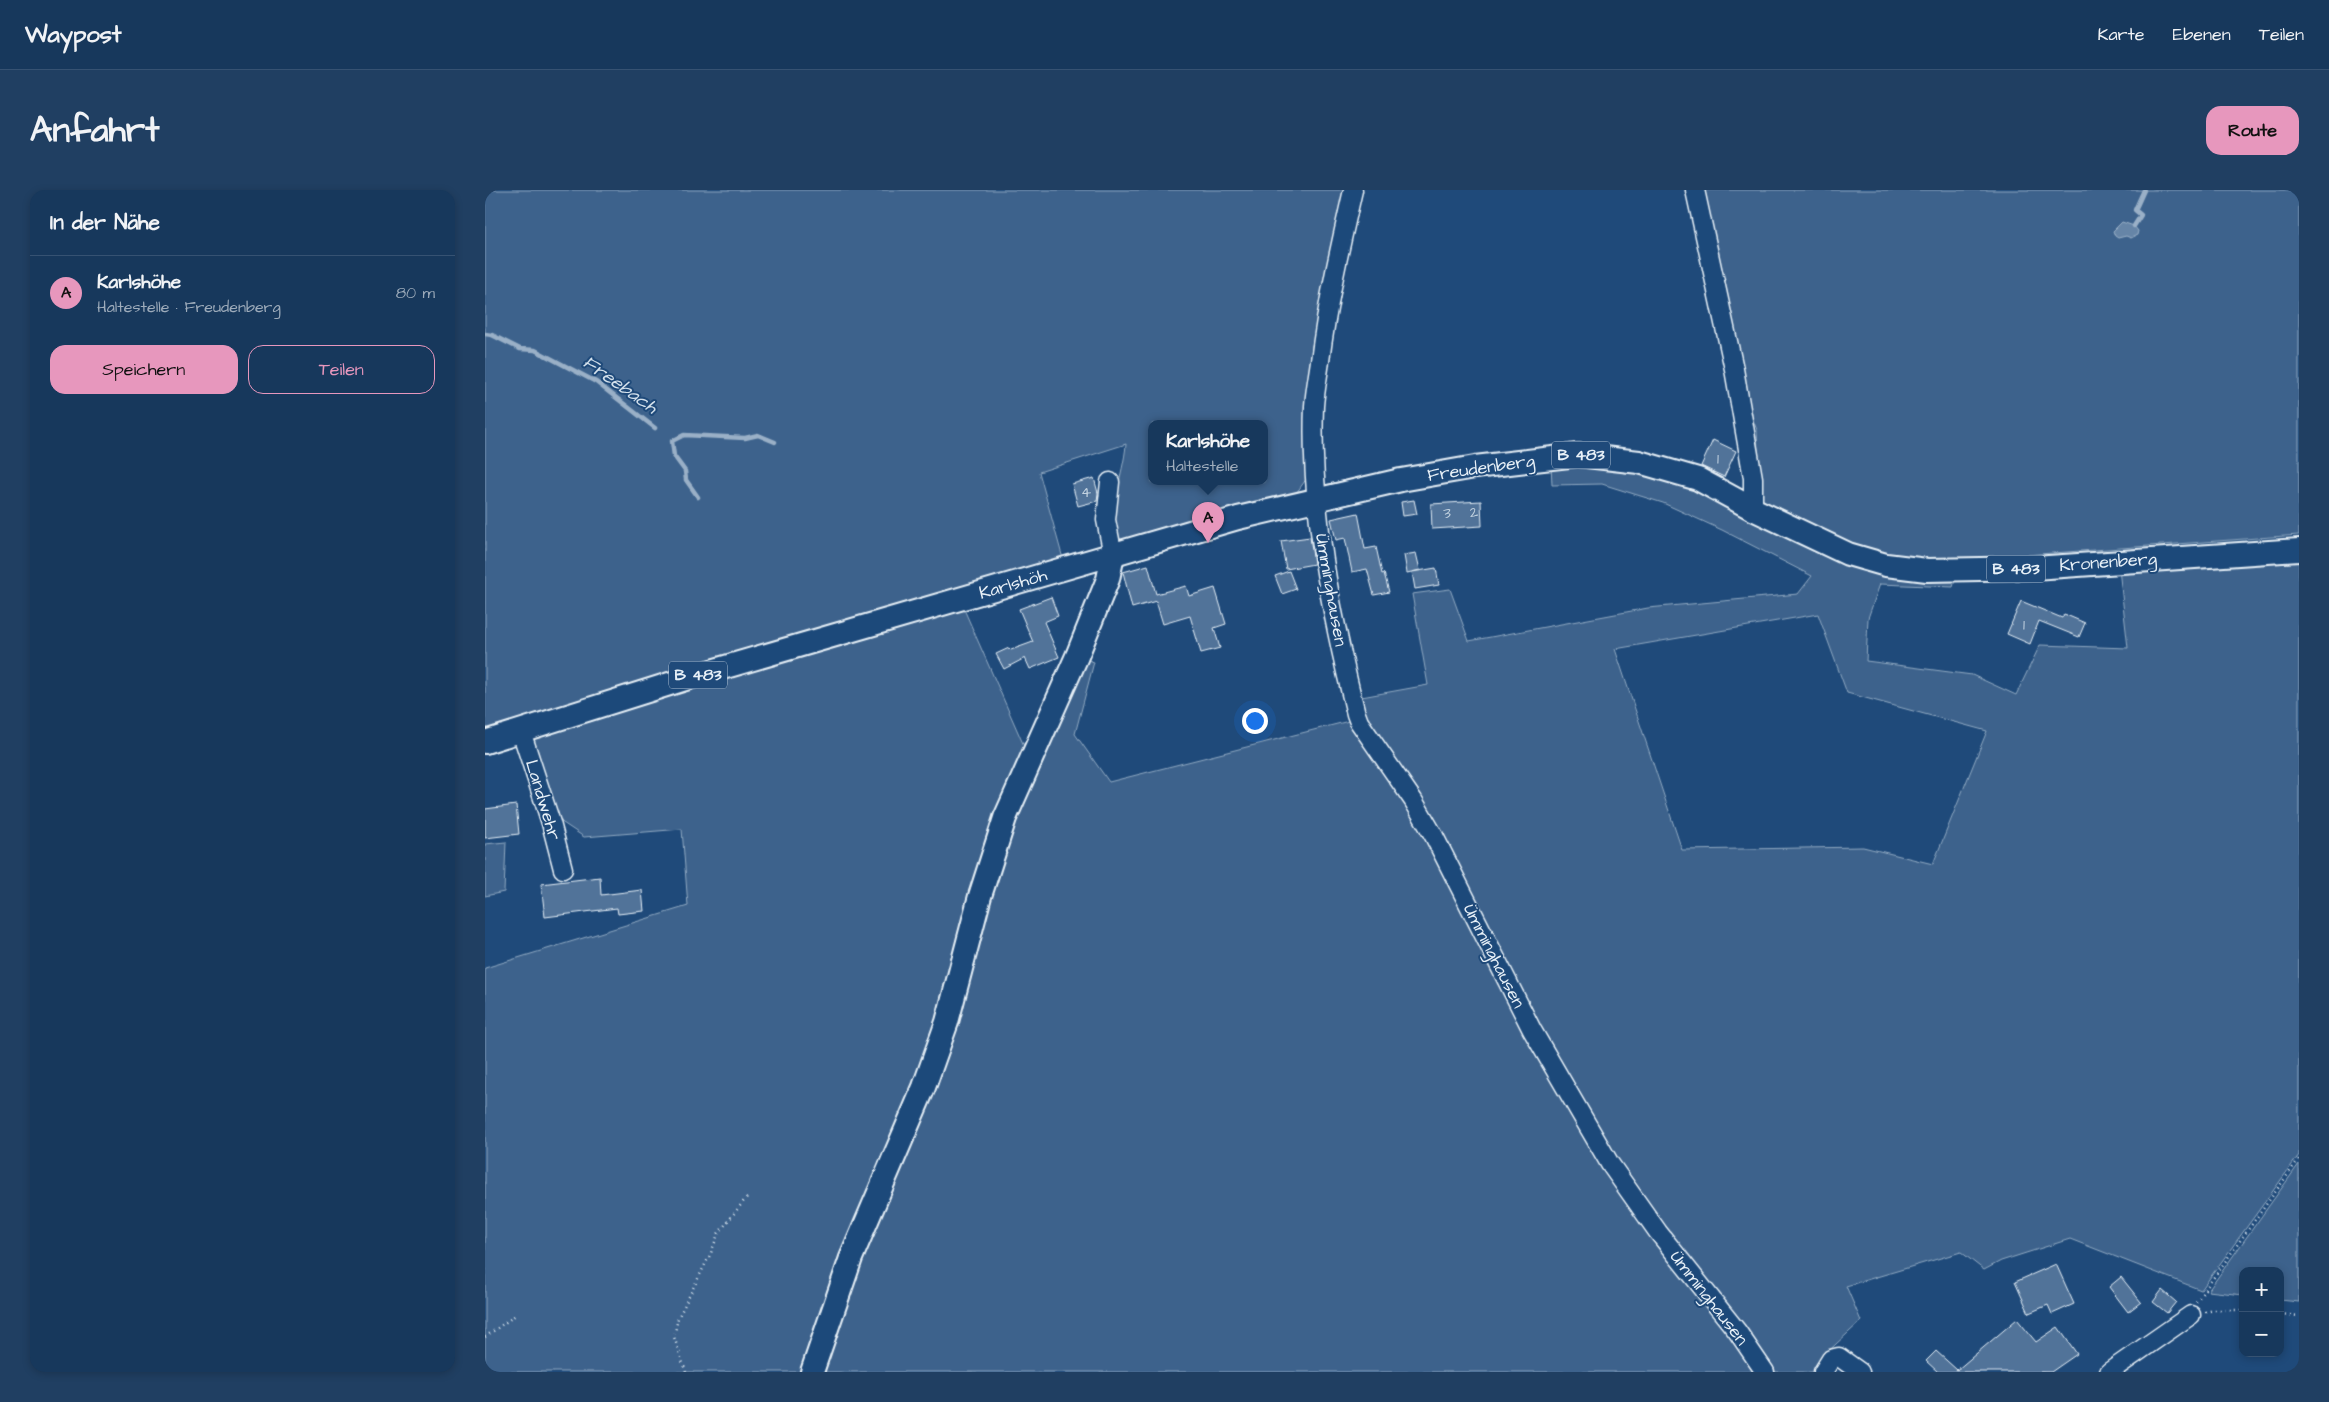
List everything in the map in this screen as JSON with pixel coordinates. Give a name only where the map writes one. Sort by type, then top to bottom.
[{"type":"main road","name":"Freudenberg","points":[[1113,555],[1238,518],[1315,498],[1475,468],[1578,455],[1622,459],[1656,466],[1697,479],[1848,554],[1886,565],[1927,570]]},
{"type":"main road","name":"Kronenberg","points":[[1927,570],[2034,568],[2299,550]]},
{"type":"main road","name":"Karlshöh","points":[[521,731],[698,675],[1113,555]]},
{"type":"main road","points":[[812,1372],[851,1258],[924,1087],[947,1022],[990,860],[1023,776],[1108,579],[1113,555]]},
{"type":"main road","name":"B 483","points":[[485,742],[521,731]]},
{"type":"street","name":"Ümminghausen","points":[[1353,190],[1339,249],[1323,335],[1314,405],[1315,498],[1337,636],[1359,722],[1413,800],[1434,836],[1532,1030],[1610,1164],[1658,1232],[1737,1331],[1765,1372]]},
{"type":"street","points":[[1695,190],[1734,369],[1753,478],[1753,508]]},
{"type":"street","points":[[1110,482],[1106,520],[1113,555]]},
{"type":"street","name":"Landwehr","points":[[521,731],[551,823],[563,869]]},
{"type":"street","points":[[2109,1372],[2191,1315]]},
{"type":"street","points":[[1823,1372],[1831,1359],[1839,1357],[1860,1372]]},
{"type":"path","points":[[2191,1315],[2197,1301],[2299,1159]]},
{"type":"path","points":[[686,1372],[674,1337],[678,1318],[711,1253],[718,1234],[747,1198]]},
{"type":"path","points":[[2191,1315],[2214,1310],[2239,1310]]},
{"type":"path","points":[[485,1337],[517,1314]]},
{"type":"path","points":[[2284,1314],[2299,1316]]},
{"type":"shaded area","points":[[485,190],[1348,190],[1312,346],[1307,478],[1297,492],[1121,541],[1115,517],[1115,505],[1126,444],[1039,472],[1063,559],[485,734]]},
{"type":"shaded area","points":[[1700,190],[2299,190],[2299,535],[1957,560],[1899,557],[1856,547],[1765,504],[1760,495],[1757,430],[1751,415]]},
{"type":"shaded area","points":[[2122,222],[2134,226],[2138,231],[2137,235],[2131,238],[2126,236],[2118,238],[2115,236],[2113,231]]},
{"type":"shaded area","points":[[1551,463],[1651,472],[1955,580],[1953,587],[1880,584],[1868,618],[1866,661],[1972,675],[2016,695],[2040,645],[2128,648],[2119,569],[2299,557],[2299,1155],[2201,1290],[2070,1239],[2001,1261],[1984,1270],[1961,1252],[1846,1286],[1861,1321],[1823,1356],[1814,1372],[813,1372],[966,948],[1077,656],[1094,662],[1075,734],[1109,782],[1349,721],[1356,698],[1428,685],[1412,594],[1450,589],[1469,641],[1648,608],[1798,594],[1812,576],[1722,530],[1663,503],[1602,484],[1552,485]],"holes":[[[1818,614],[1847,693],[1987,731],[1933,864],[1863,847],[1682,850],[1615,649]]]},
{"type":"shaded area","points":[[963,607],[1028,755],[944,1021],[805,1372],[485,1372],[485,968],[688,906],[682,829],[584,837],[554,817],[529,736]]},
{"type":"shaded area","points":[[506,842],[504,892],[485,896],[485,844]]},
{"type":"shaded area","points":[[2299,1164],[2299,1302],[2284,1300],[2284,1267],[2239,1267],[2239,1295],[2208,1291]]},
{"type":"building","points":[[1713,440],[1736,451],[1724,477],[1701,466]]},
{"type":"building","points":[[1094,478],[1098,493],[1097,501],[1078,506],[1072,484]]},
{"type":"building","points":[[1414,500],[1417,514],[1403,516],[1401,502]]},
{"type":"building","points":[[1481,501],[1482,526],[1432,529],[1431,504]]},
{"type":"building","points":[[1358,513],[1365,549],[1376,547],[1382,574],[1384,573],[1389,592],[1374,595],[1367,569],[1352,572],[1345,538],[1336,540],[1331,519]]},
{"type":"building","points":[[1310,537],[1314,564],[1286,569],[1281,541]]},
{"type":"building","points":[[1416,553],[1420,570],[1407,573],[1404,555]]},
{"type":"building","points":[[1148,565],[1156,594],[1186,586],[1189,596],[1215,588],[1226,624],[1214,628],[1220,648],[1201,653],[1190,616],[1163,624],[1156,601],[1132,608],[1123,572]]},
{"type":"building","points":[[1436,568],[1439,585],[1415,589],[1412,572]]},
{"type":"building","points":[[1289,571],[1296,589],[1282,594],[1275,576]]},
{"type":"building","points":[[1051,597],[1058,616],[1044,622],[1059,657],[1030,669],[1025,658],[1004,669],[996,654],[1009,648],[1011,650],[1033,642],[1019,609]]},
{"type":"building","points":[[2021,601],[2062,618],[2064,614],[2085,623],[2079,637],[2039,621],[2030,644],[2007,634]]},
{"type":"building","points":[[516,805],[519,834],[485,838],[485,809]]},
{"type":"building","points":[[600,877],[601,895],[642,890],[644,911],[618,914],[617,908],[545,917],[541,884]]},
{"type":"building","points":[[2056,1264],[2074,1304],[2052,1314],[2048,1305],[2029,1313],[2015,1282]]},
{"type":"building","points":[[2121,1277],[2141,1302],[2128,1312],[2109,1287]]},
{"type":"building","points":[[2162,1290],[2176,1302],[2167,1313],[2153,1302]]},
{"type":"building","points":[[2017,1319],[2036,1342],[2058,1327],[2077,1354],[2051,1372],[1938,1372],[1926,1361],[1936,1351],[1957,1370]]},
{"type":"waterway","points":[[2134,226],[2141,215],[2135,210],[2144,190]]},
{"type":"waterway","name":"Freebach","points":[[485,334],[492,335],[520,349],[535,350],[596,382],[655,428]]},
{"type":"waterway","points":[[698,497],[686,480],[685,471],[674,456],[672,441],[684,435],[745,438],[758,435],[775,442]]},
{"type":"place","name":"Karlshöhe","points":[[1208,543]]}]
